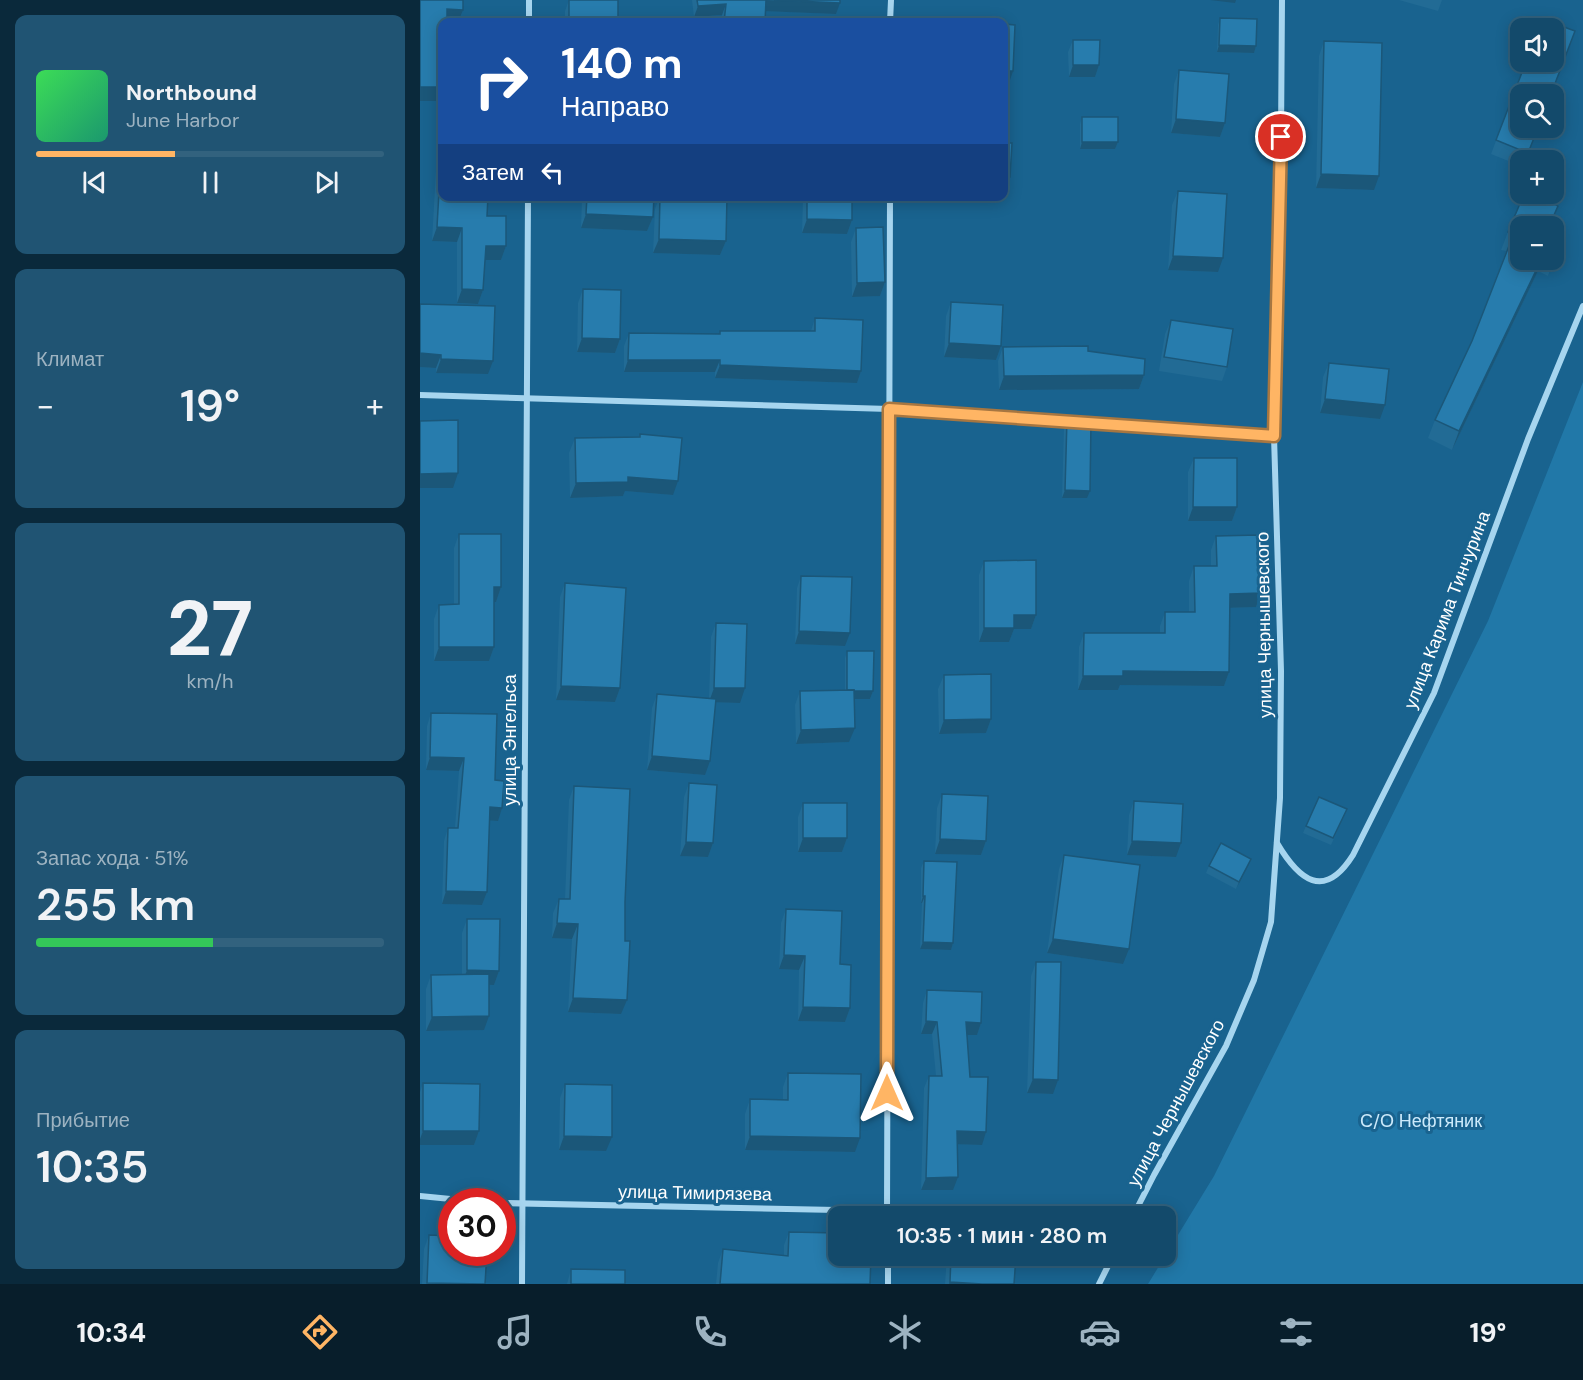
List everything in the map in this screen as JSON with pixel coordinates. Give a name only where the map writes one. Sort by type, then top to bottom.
[{"type":"street","points":[[529,18],[530,0]]},
{"type":"street","points":[[890,18],[891,0]]},
{"type":"street","name":"улица Чернышевского","points":[[1138,1206],[1226,1046],[1254,980],[1271,922],[1280,798],[1281,671],[1274,436],[1282,0]]},
{"type":"street","name":"улица Энгельса","points":[[522,1284],[528,201]]},
{"type":"street","points":[[887,1206],[890,201]]},
{"type":"street","name":"улица Карима Тинчурина","points":[[1277,843],[1288,862],[1304,877],[1317,882],[1332,878],[1353,855],[1434,693],[1528,439],[1583,306]]},
{"type":"street","points":[[420,395],[889,409],[1274,436]]},
{"type":"street","points":[[420,1196],[438,1198]]},
{"type":"street","name":"улица Тимирязева","points":[[516,1204],[828,1213]]},
{"type":"street","points":[[888,1266],[888,1284]]},
{"type":"street","points":[[1099,1284],[1108,1266]]},
{"type":"green space","name":"С/О Нефтяник","points":[[1583,382],[1583,1284],[1148,1284],[1159,1266],[1176,1266],[1176,1238],[1214,1176],[1488,621]]},
{"type":"building","points":[[420,0],[463,0],[463,10],[447,9],[447,18],[438,18],[438,87],[420,87]]},
{"type":"building","points":[[569,0],[618,0],[618,18],[569,18]]},
{"type":"building","points":[[697,0],[766,0],[765,18],[724,18],[726,4],[698,6]]},
{"type":"building","points":[[774,0],[840,0],[840,3]]},
{"type":"building","points":[[819,17],[864,17],[864,18]]},
{"type":"building","points":[[1220,18],[1257,19],[1256,46],[1219,45]]},
{"type":"building","points":[[1008,24],[1015,25],[1013,71],[1008,71]]},
{"type":"building","points":[[1564,27],[1575,31],[1564,60]]},
{"type":"building","points":[[1073,40],[1100,40],[1099,65],[1073,65]]},
{"type":"building","points":[[1324,41],[1382,43],[1379,176],[1321,174]]},
{"type":"building","points":[[1179,70],[1229,74],[1225,123],[1176,119]]},
{"type":"building","points":[[1522,72],[1559,72],[1555,84],[1518,84]]},
{"type":"building","points":[[1510,104],[1510,138],[1534,138],[1529,150],[1521,150],[1496,140]]},
{"type":"building","points":[[1082,117],[1118,117],[1118,142],[1082,142]]},
{"type":"building","points":[[1008,143],[1012,143],[1010,177],[1008,177]]},
{"type":"building","points":[[1178,191],[1227,194],[1223,258],[1173,256]]},
{"type":"building","points":[[438,201],[488,201],[487,216],[506,216],[506,246],[486,246],[483,290],[462,289],[462,228],[437,227]]},
{"type":"building","points":[[587,201],[654,201],[653,217],[586,214]]},
{"type":"building","points":[[660,201],[727,201],[726,241],[659,239]]},
{"type":"building","points":[[807,201],[852,201],[852,220],[807,219]]},
{"type":"building","points":[[1520,204],[1558,206],[1554,216],[1515,216]]},
{"type":"building","points":[[883,227],[885,282],[857,283],[856,228]]},
{"type":"building","points":[[1510,243],[1510,270],[1536,270],[1459,431],[1435,420],[1472,341]]},
{"type":"building","points":[[583,289],[621,290],[620,339],[582,338]]},
{"type":"building","points":[[951,302],[1003,305],[1001,346],[949,343]]},
{"type":"building","points":[[420,304],[495,306],[493,361],[441,359],[441,355],[420,353]]},
{"type":"building","points":[[815,318],[863,320],[861,371],[720,365],[720,360],[628,360],[629,333],[720,334],[720,331],[815,331]]},
{"type":"building","points":[[1171,320],[1233,329],[1227,367],[1164,357]]},
{"type":"building","points":[[1088,346],[1088,351],[1145,359],[1144,375],[1004,376],[1003,347]]},
{"type":"building","points":[[1329,363],[1389,369],[1385,405],[1325,399]]},
{"type":"building","points":[[1067,419],[1091,421],[1090,491],[1065,490]]},
{"type":"building","points":[[458,420],[458,473],[420,474],[420,421]]},
{"type":"building","points":[[640,434],[682,438],[678,481],[628,477],[628,482],[576,483],[575,438],[640,437]]},
{"type":"building","points":[[1194,458],[1237,458],[1237,507],[1193,507]]},
{"type":"building","points":[[459,534],[501,534],[501,587],[494,587],[494,647],[439,647],[439,605],[459,604]]},
{"type":"building","points":[[1259,535],[1261,593],[1230,594],[1229,672],[1123,671],[1123,676],[1083,676],[1084,633],[1165,633],[1165,612],[1195,612],[1194,566],[1217,566],[1216,536]]},
{"type":"building","points":[[1036,560],[1036,615],[1014,615],[1014,628],[984,628],[984,561]]},
{"type":"building","points":[[801,576],[852,577],[850,633],[799,631]]},
{"type":"building","points":[[565,583],[626,588],[620,688],[561,686]]},
{"type":"building","points":[[716,623],[747,624],[745,688],[714,688]]},
{"type":"building","points":[[847,651],[874,651],[873,691],[847,690]]},
{"type":"building","points":[[991,674],[991,719],[944,720],[944,675]]},
{"type":"building","points":[[854,690],[855,728],[801,730],[800,691]]},
{"type":"building","points":[[657,694],[716,699],[710,761],[652,756]]},
{"type":"building","points":[[431,713],[497,714],[495,780],[504,781],[502,808],[490,807],[487,892],[446,891],[448,828],[458,828],[464,758],[430,757]]},
{"type":"building","points":[[689,783],[717,785],[713,843],[686,842]]},
{"type":"building","points":[[574,786],[630,789],[625,902],[625,941],[630,941],[627,1000],[573,998],[578,924],[557,923],[559,899],[570,899]]},
{"type":"building","points":[[942,794],[988,796],[986,841],[940,839]]},
{"type":"building","points":[[1319,797],[1347,809],[1333,838],[1306,826]]},
{"type":"building","points":[[1134,801],[1183,804],[1181,843],[1132,841]]},
{"type":"building","points":[[803,803],[847,803],[847,838],[803,838]]},
{"type":"building","points":[[1221,843],[1251,859],[1239,882],[1209,866]]},
{"type":"building","points":[[1064,855],[1140,865],[1129,949],[1053,939]]},
{"type":"building","points":[[924,861],[957,862],[953,943],[923,942]]},
{"type":"building","points":[[786,909],[842,911],[840,964],[851,965],[850,1008],[803,1007],[805,956],[784,955]]},
{"type":"building","points":[[467,919],[500,919],[499,971],[467,970]]},
{"type":"building","points":[[1036,962],[1061,962],[1058,1080],[1033,1079]]},
{"type":"building","points":[[489,974],[489,1016],[432,1017],[431,975]]},
{"type":"building","points":[[927,990],[982,992],[981,1023],[966,1022],[970,1077],[988,1077],[986,1132],[957,1131],[958,1177],[926,1178],[929,1076],[942,1076],[937,1022],[926,1021]]},
{"type":"building","points":[[788,1073],[861,1074],[860,1138],[750,1136],[750,1099],[788,1100]]},
{"type":"building","points":[[423,1083],[480,1084],[479,1131],[423,1131]]},
{"type":"building","points":[[565,1084],[612,1085],[612,1137],[564,1136]]},
{"type":"building","points":[[789,1232],[828,1233],[828,1266],[871,1266],[870,1284],[720,1284],[723,1249],[788,1256]]},
{"type":"building","points":[[429,1235],[438,1235],[438,1266],[486,1266],[485,1284],[427,1283]]},
{"type":"building","points":[[951,1266],[1015,1266],[1014,1284],[950,1282]]},
{"type":"building","points":[[571,1269],[625,1270],[625,1284],[571,1284]]},
{"type":"route","points":[[887,1093],[889,409],[1274,436],[1281,137]]}]
